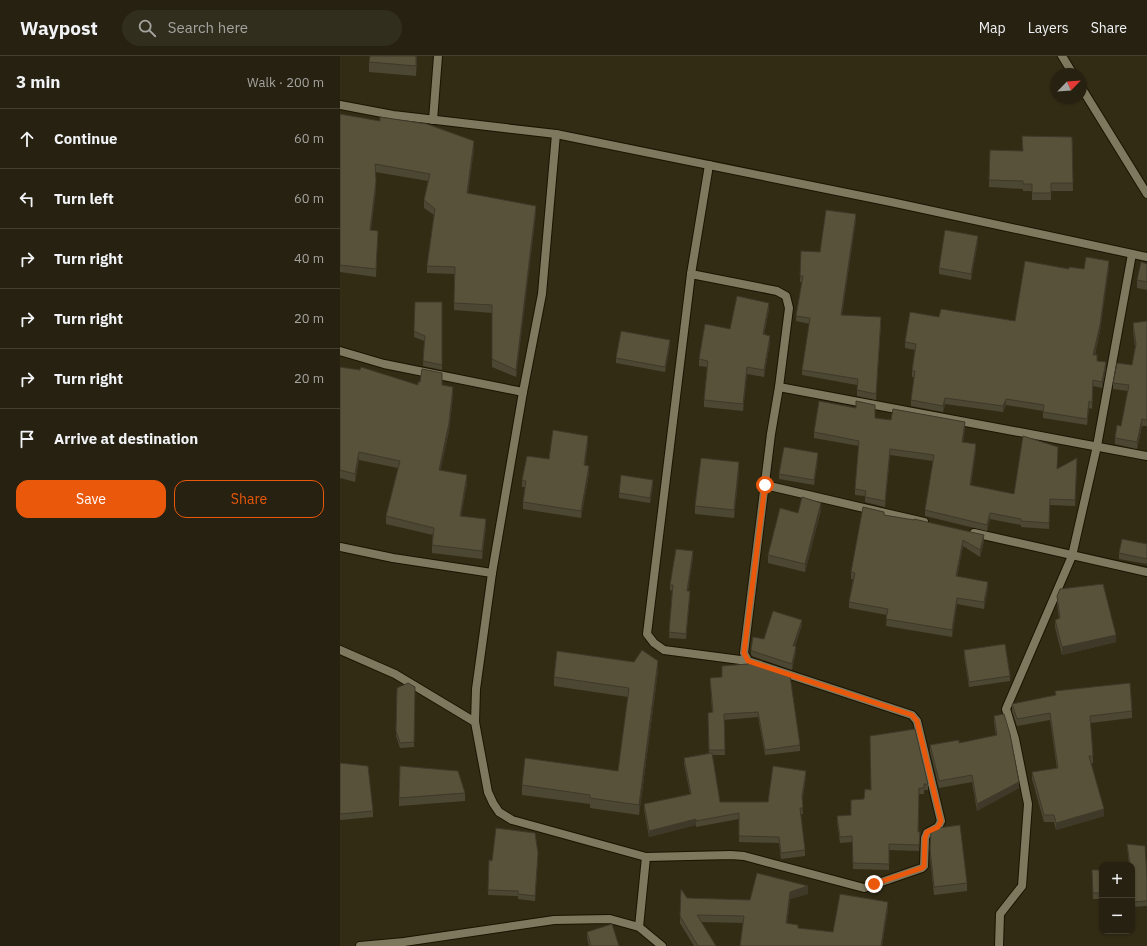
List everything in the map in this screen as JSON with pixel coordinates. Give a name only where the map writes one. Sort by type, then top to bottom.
[{"type":"street","points":[[433,120],[438,56]]},
{"type":"street","points":[[1062,56],[1069,68]]},
{"type":"street","points":[[1087,97],[1147,194]]},
{"type":"street","points":[[340,105],[393,115],[556,134],[1147,257]]},
{"type":"street","points":[[556,134],[542,294],[523,392],[492,573],[476,689],[475,722],[488,792],[493,803],[500,812],[512,820],[646,857],[731,854],[744,856],[864,888],[920,869],[924,866],[925,838],[927,832],[938,827],[941,821],[917,721],[912,715],[748,661],[664,650],[654,643],[647,634],[691,274],[709,165]]},
{"type":"street","points":[[999,946],[1000,914],[1022,886],[1028,804],[1015,739],[1006,709],[1072,556],[1097,446],[1132,254]]},
{"type":"street","points":[[691,274],[777,291],[786,296],[789,308],[779,387],[771,434],[744,653],[748,661]]},
{"type":"street","points":[[340,351],[384,364],[523,392]]},
{"type":"street","points":[[779,387],[1147,456]]},
{"type":"street","points":[[765,485],[934,524]]},
{"type":"street","points":[[965,531],[1147,572]]},
{"type":"street","points":[[340,547],[394,558],[492,573]]},
{"type":"street","points":[[340,650],[396,674],[475,722]]},
{"type":"street","points":[[639,927],[646,857]]},
{"type":"street","points":[[360,946],[404,942],[554,920],[610,919],[639,927],[662,946]]},
{"type":"building","points":[[370,56],[416,56],[416,66],[369,62]]},
{"type":"building","points":[[340,114],[380,121],[380,117],[427,124],[474,141],[467,193],[536,206],[516,370],[492,359],[492,305],[454,303],[455,267],[427,266],[435,209],[424,200],[430,174],[375,164],[376,181],[370,230],[378,231],[376,269],[340,265]]},
{"type":"building","points":[[1022,136],[1072,137],[1073,183],[1051,183],[1051,193],[1032,193],[1032,184],[1023,184],[1023,181],[989,180],[990,150],[1023,151]]},
{"type":"building","points":[[826,210],[856,214],[841,315],[881,317],[876,394],[857,390],[858,379],[802,370],[810,318],[796,316],[803,276],[800,276],[801,251],[820,252]]},
{"type":"building","points":[[945,230],[978,236],[971,274],[939,268]]},
{"type":"building","points":[[1086,257],[1109,261],[1100,325],[1093,355],[1097,355],[1097,361],[1106,362],[1102,382],[1093,380],[1092,403],[1089,401],[1087,419],[1043,412],[1044,405],[1006,399],[1003,406],[945,398],[943,406],[911,400],[915,371],[912,371],[916,344],[905,342],[910,312],[939,317],[941,309],[1015,321],[1025,261],[1069,269],[1069,267],[1084,269]]},
{"type":"building","points":[[1141,262],[1147,264],[1147,282],[1137,280]]},
{"type":"building","points":[[737,296],[769,303],[763,334],[770,336],[764,370],[747,367],[743,404],[704,400],[708,361],[699,359],[705,324],[730,329]]},
{"type":"building","points":[[415,302],[442,302],[442,365],[423,361],[425,336],[414,331]]},
{"type":"building","points":[[1147,321],[1147,420],[1142,419],[1137,442],[1115,438],[1117,425],[1121,426],[1129,385],[1113,383],[1117,363],[1132,365],[1136,344],[1133,323]]},
{"type":"building","points":[[621,331],[670,340],[665,367],[616,358]]},
{"type":"building","points":[[340,367],[360,370],[361,367],[418,385],[418,382],[420,382],[422,369],[442,373],[442,385],[453,387],[449,423],[439,470],[467,475],[460,516],[486,519],[482,551],[432,545],[434,528],[386,516],[400,461],[359,452],[355,474],[340,470]]},
{"type":"building","points":[[819,401],[856,408],[856,401],[875,405],[875,418],[891,420],[893,409],[965,422],[962,442],[976,444],[970,485],[1014,494],[1023,436],[1058,447],[1057,469],[1077,458],[1075,500],[1050,499],[1049,523],[1021,521],[1021,519],[990,513],[987,525],[925,510],[934,455],[890,449],[885,501],[865,497],[866,491],[855,489],[859,441],[814,432]]},
{"type":"building","points":[[553,430],[588,436],[584,465],[589,466],[581,511],[523,502],[526,481],[522,480],[527,456],[549,459]]},
{"type":"building","points":[[784,447],[818,453],[814,480],[779,474]]},
{"type":"building","points":[[701,458],[739,462],[734,510],[695,506]]},
{"type":"building","points":[[621,475],[653,480],[650,498],[619,493]]},
{"type":"building","points":[[802,497],[821,503],[805,564],[768,555],[780,508],[798,513]]},
{"type":"building","points":[[863,507],[884,512],[884,515],[914,519],[984,535],[980,550],[963,540],[956,576],[988,582],[984,602],[957,598],[952,630],[886,619],[888,609],[849,602],[855,573],[851,572]]},
{"type":"building","points":[[1122,539],[1147,544],[1147,559],[1119,553]]},
{"type":"building","points":[[676,549],[693,551],[687,591],[690,591],[686,634],[669,632],[673,585],[670,585]]},
{"type":"building","points":[[1103,584],[1116,635],[1062,647],[1055,620],[1060,618],[1057,596],[1060,589]]},
{"type":"building","points":[[773,611],[802,620],[793,646],[796,646],[792,664],[752,651],[751,649],[753,637],[764,639]]},
{"type":"building","points":[[1005,644],[1010,676],[969,682],[964,650]]},
{"type":"building","points":[[642,650],[658,661],[639,805],[590,798],[590,795],[522,785],[525,758],[618,771],[629,688],[554,677],[557,651],[634,662]]},
{"type":"building","points":[[748,662],[790,676],[800,745],[765,750],[758,712],[724,714],[725,750],[709,750],[708,713],[713,712],[710,678],[722,677],[722,666],[748,664]]},
{"type":"building","points":[[408,683],[415,687],[414,742],[400,743],[396,731],[397,688]]},
{"type":"building","points":[[1130,683],[1132,711],[1090,716],[1093,756],[1089,756],[1104,809],[1056,823],[1054,815],[1044,815],[1032,772],[1058,768],[1050,713],[1017,719],[1012,704],[1056,695],[1055,691]]},
{"type":"building","points":[[1004,714],[1010,734],[1019,782],[977,804],[972,775],[939,781],[930,745],[959,740],[959,743],[997,735],[994,716]]},
{"type":"building","points":[[915,729],[928,784],[924,784],[924,788],[919,788],[919,845],[889,844],[889,864],[853,863],[852,836],[840,837],[837,816],[851,815],[851,800],[864,799],[865,789],[871,790],[870,736]]},
{"type":"building","points":[[712,753],[720,802],[768,802],[773,766],[806,771],[802,796],[803,808],[800,808],[805,850],[781,853],[779,837],[739,836],[739,813],[696,821],[696,819],[649,831],[644,804],[691,794],[684,758]]},
{"type":"building","points":[[340,763],[368,766],[373,811],[340,814]]},
{"type":"building","points":[[400,766],[458,771],[465,793],[399,798]]},
{"type":"building","points":[[960,825],[967,883],[934,887],[930,849],[931,829]]},
{"type":"building","points":[[496,828],[535,833],[538,853],[535,896],[518,894],[518,891],[488,890],[489,860],[492,861]]},
{"type":"building","points":[[1127,844],[1145,846],[1147,901],[1135,902],[1135,862],[1130,862]]},
{"type":"building","points":[[1092,870],[1099,870],[1099,893],[1093,893]]},
{"type":"building","points":[[757,873],[808,886],[790,892],[786,923],[798,925],[798,928],[833,932],[840,894],[888,902],[881,946],[740,946],[744,916],[697,915],[716,946],[698,946],[680,916],[681,889],[687,898],[750,900]]},
{"type":"building","points":[[612,924],[619,946],[591,946],[587,932]]},
{"type":"route","points":[[765,485],[744,653],[748,661],[912,715],[917,721],[941,821],[938,827],[927,832],[925,838],[924,866],[922,868],[874,884]]}]
